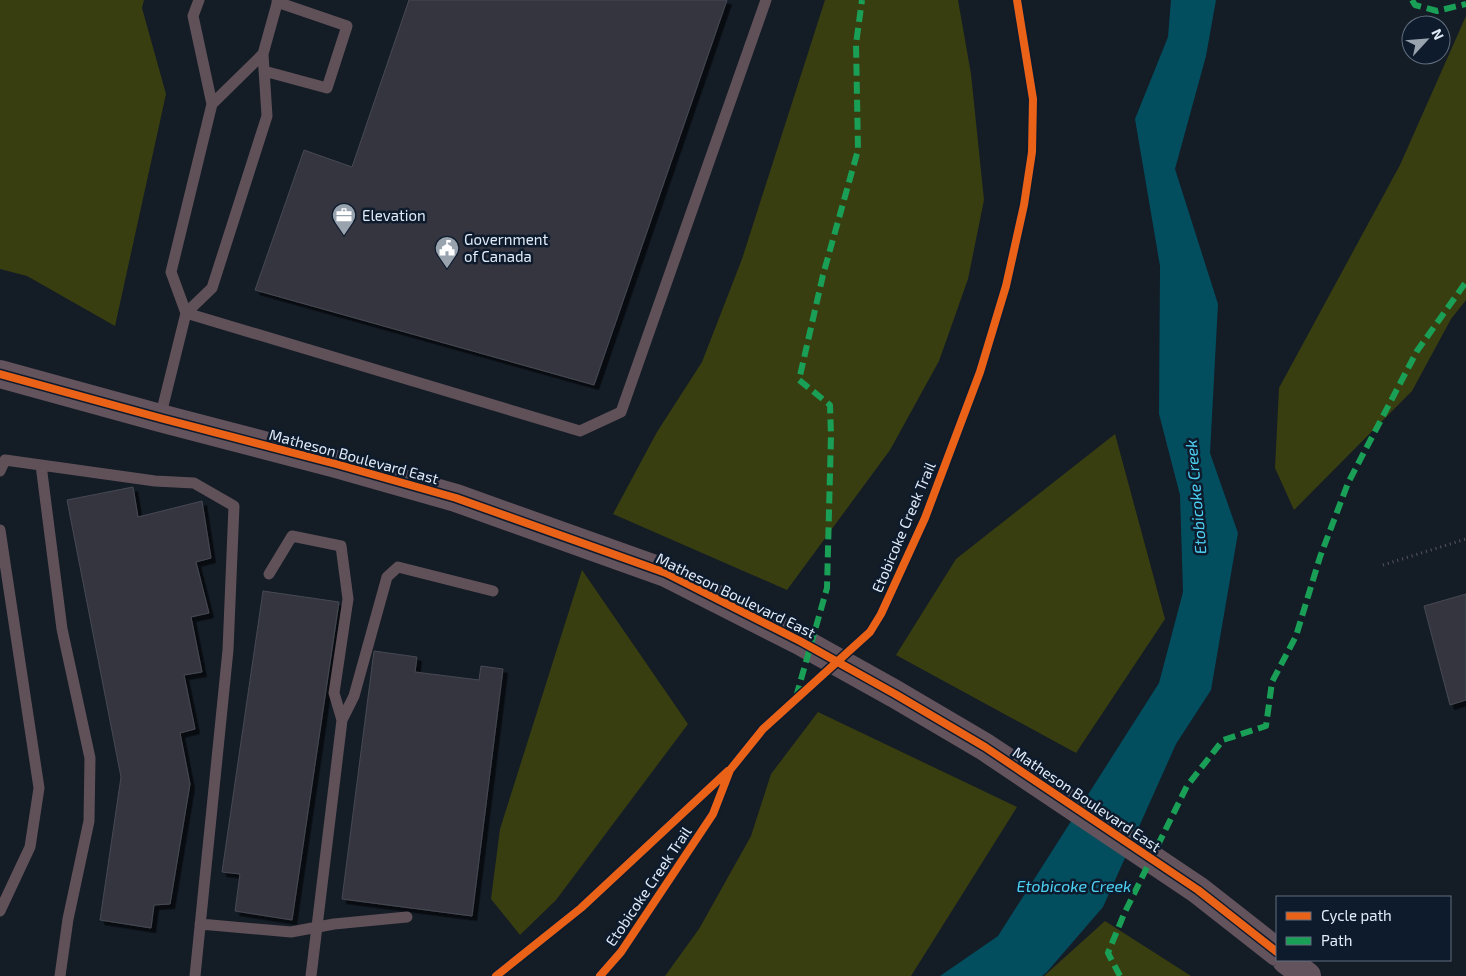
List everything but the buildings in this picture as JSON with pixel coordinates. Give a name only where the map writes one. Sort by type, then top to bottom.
[{"type":"street","name":"Matheson Boulevard East","points":[[0,374],[456,498],[666,573],[800,641],[985,747],[1198,890],[1276,951]]},
{"type":"street","points":[[1287,961],[1307,976]]},
{"type":"lane","points":[[186,313],[171,272],[212,104],[193,16],[199,0]]},
{"type":"lane","points":[[186,313],[580,431],[621,412],[766,0]]},
{"type":"lane","points":[[160,418],[186,313],[212,288],[267,116],[264,71],[263,54],[278,1],[347,26],[327,88],[264,71]]},
{"type":"lane","points":[[212,104],[263,54]]},
{"type":"lane","points":[[0,472],[4,460],[154,481],[194,483],[234,506],[228,650],[195,976]]},
{"type":"lane","points":[[41,465],[62,629],[90,758],[89,821],[68,919],[60,976]]},
{"type":"lane","points":[[0,530],[40,788],[30,847],[0,911]]},
{"type":"lane","points":[[269,574],[292,536],[341,546],[348,598],[334,693],[342,720]]},
{"type":"lane","points":[[311,976],[342,720],[354,696],[387,577],[398,567],[493,591]]},
{"type":"lane","points":[[200,924],[291,932],[334,924],[407,918]]},
{"type":"path","points":[[1384,565],[1466,539]]},
{"type":"green space","points":[[0,0],[144,0],[142,8],[166,94],[115,326],[27,276],[0,269]]},
{"type":"green space","points":[[825,0],[958,0],[971,74],[984,200],[968,279],[939,361],[890,450],[787,590],[613,514],[657,432],[702,362],[742,259]]},
{"type":"green space","points":[[1466,16],[1466,300],[1451,319],[1412,391],[1294,510],[1275,468],[1279,388],[1400,165],[1444,65],[1451,65],[1451,50]]},
{"type":"green space","points":[[1115,434],[1165,619],[1076,753],[896,655],[956,559]]},
{"type":"green space","points":[[582,570],[688,724],[556,900],[520,935],[491,899],[500,829]]},
{"type":"green space","points":[[818,712],[1017,807],[911,976],[665,976],[699,929],[751,836],[771,774]]},
{"type":"green space","points":[[1105,921],[1191,976],[1044,976]]},
{"type":"water","name":"Etobicoke Creek","points":[[1171,0],[1216,0],[1206,56],[1175,169],[1218,304],[1210,453],[1238,533],[1211,690],[1176,744],[1103,907],[1046,973],[1042,976],[940,976],[998,936],[1159,683],[1183,592],[1180,495],[1159,414],[1160,266],[1135,119],[1168,37]]},
{"type":"marked path","points":[[796,697],[827,588],[831,435],[830,405],[799,380],[823,275],[858,150],[856,44],[862,0]]},
{"type":"marked path","points":[[1412,0],[1415,5],[1437,11],[1466,4]]},
{"type":"marked path","points":[[1120,976],[1108,953],[1124,914],[1187,786],[1223,740],[1266,726],[1272,682],[1296,636],[1320,557],[1348,483],[1417,351],[1466,282]]},
{"type":"cycle path","name":"Etobicoke Creek Trail","points":[[600,976],[621,952],[713,814],[730,770],[763,729],[870,632],[881,614],[925,518],[980,372],[1006,286],[1024,205],[1032,152],[1033,99],[1017,0]]},
{"type":"cycle path","points":[[0,374],[456,498],[666,573],[800,641],[985,747],[1198,890],[1276,951]]},
{"type":"cycle path","name":"Etobicoke Creek Trail","points":[[496,976],[581,908],[728,771]]},
{"type":"place","name":"Elevation","points":[[344,236]]},
{"type":"place","name":"Government of Canada","points":[[447,269]]}]
